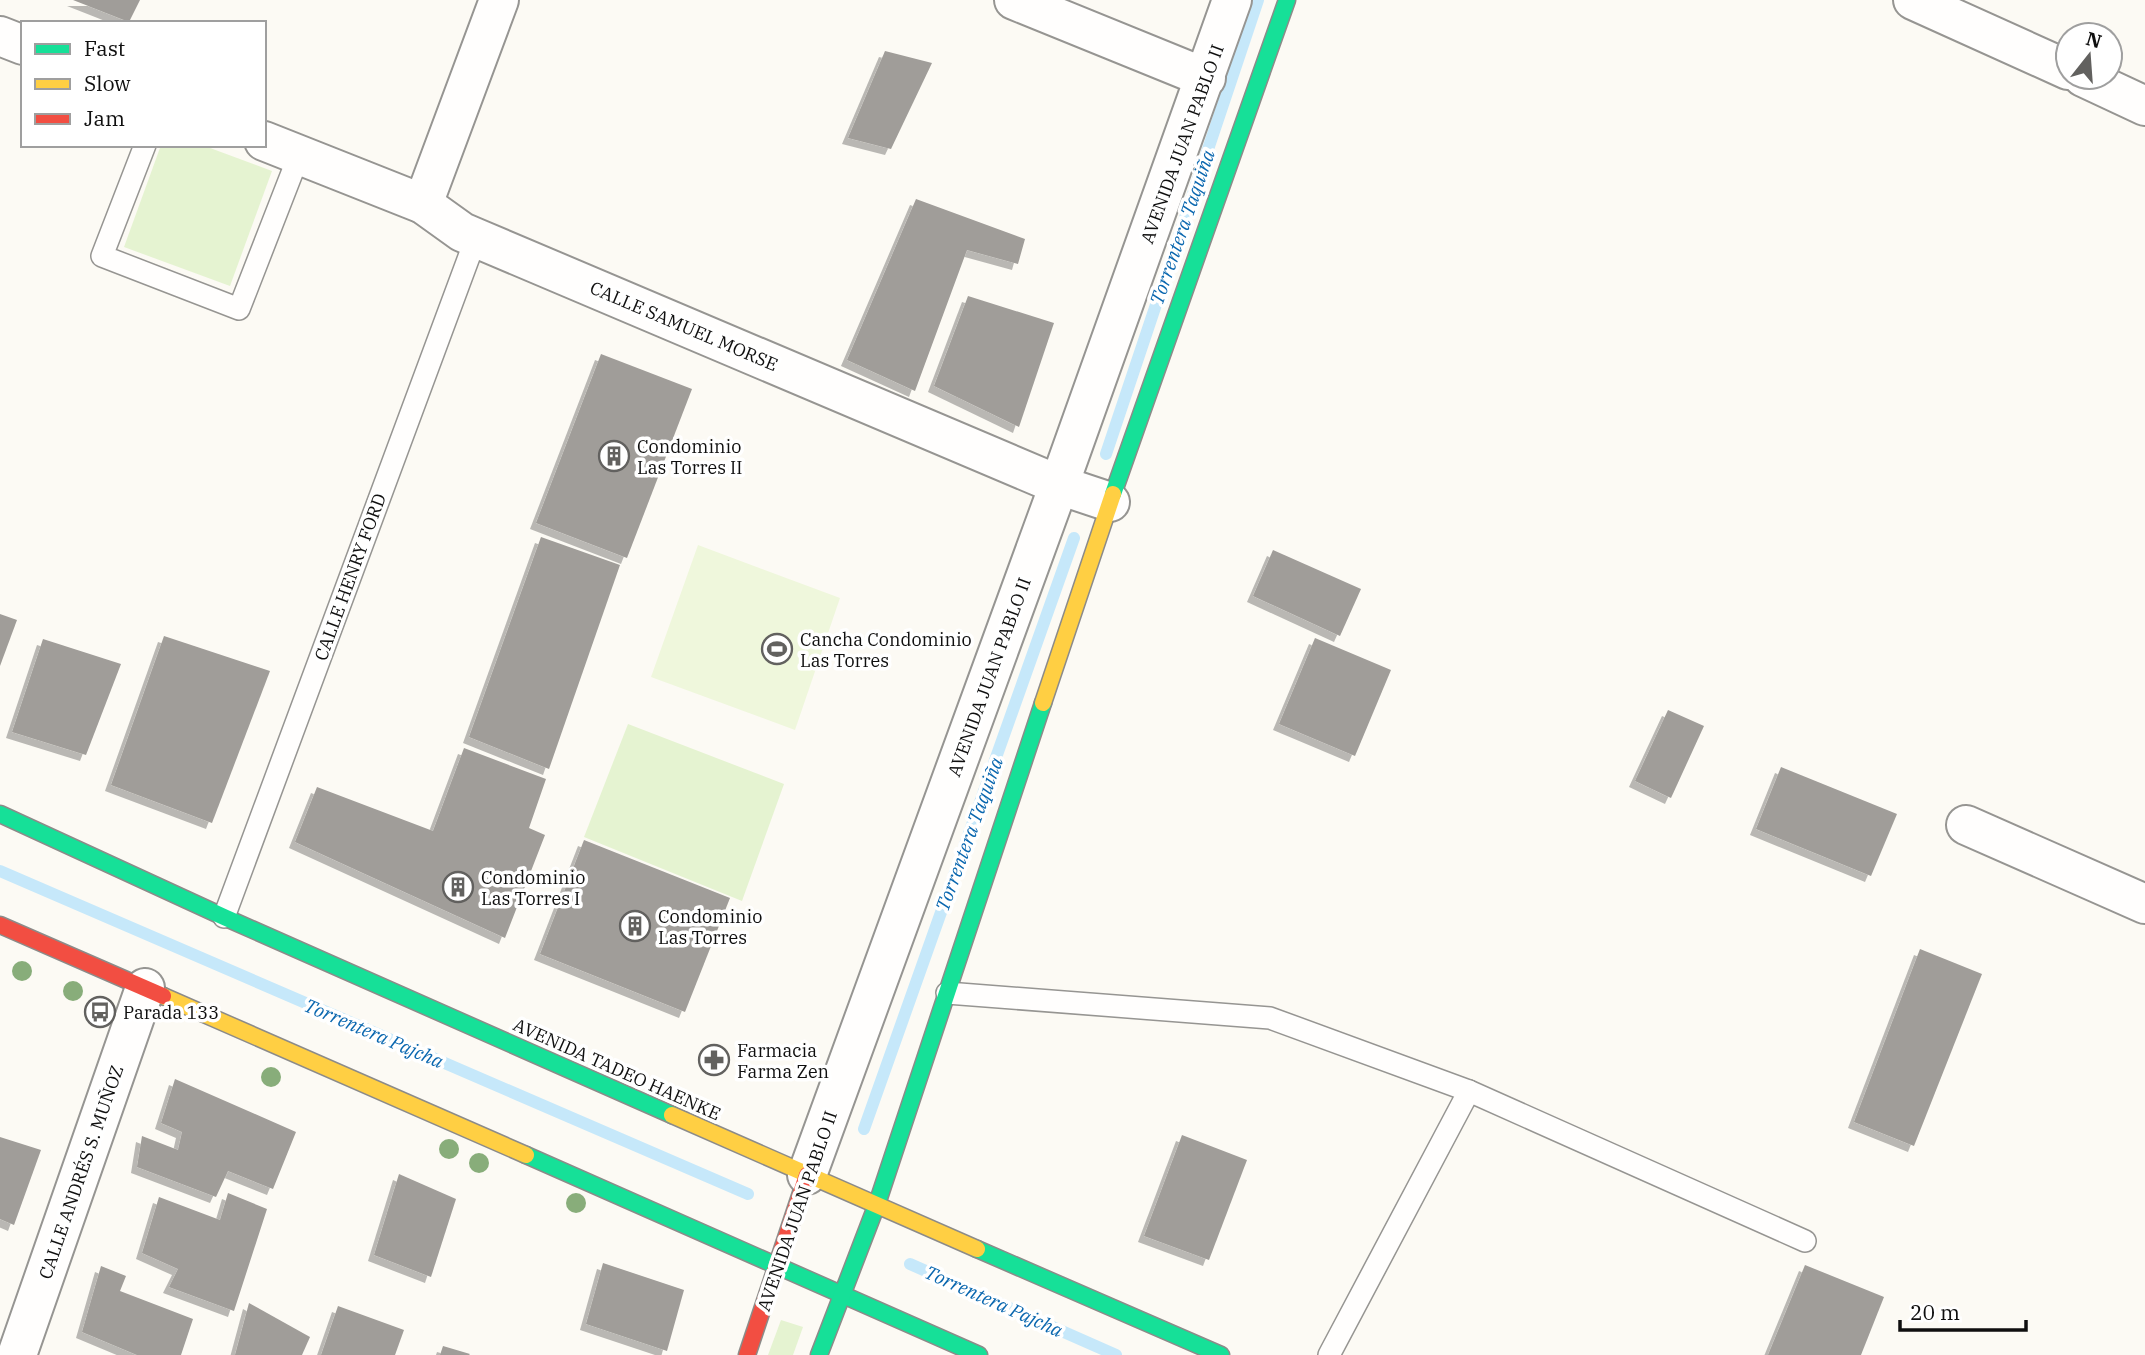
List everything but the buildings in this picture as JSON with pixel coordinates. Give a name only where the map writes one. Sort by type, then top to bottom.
[{"type":"main road","points":[[819,1355],[877,1204],[1110,502],[1287,0]]},
{"type":"main road","name":"AVENIDA TADEO HAENKE","points":[[0,814],[807,1175],[1221,1355]]},
{"type":"main road","points":[[0,925],[979,1355]]},
{"type":"main road","name":"AVENIDA JUAN PABLO II","points":[[747,1355],[807,1175]]},
{"type":"street","points":[[424,204],[499,0]]},
{"type":"street","points":[[1014,0],[1206,78]]},
{"type":"street","name":"AVENIDA JUAN PABLO II","points":[[807,1175],[1059,485],[1232,0]]},
{"type":"street","points":[[1913,0],[2054,64]]},
{"type":"street","points":[[0,36],[21,44]]},
{"type":"street","points":[[2112,91],[2145,106]]},
{"type":"street","name":"CALLE SAMUEL MORSE","points":[[266,142],[424,204],[462,232],[1059,485],[1110,502]]},
{"type":"street","points":[[1966,825],[2145,904]]},
{"type":"street","name":"CALLE ANDRÉS S. MUÑOZ","points":[[17,1355],[145,988]]},
{"type":"lane","points":[[144,147],[102,256],[239,309],[299,155]]},
{"type":"lane","name":"CALLE HENRY FORD","points":[[225,916],[477,238]]},
{"type":"lane","points":[[947,993],[1270,1018],[1469,1091],[1805,1241]]},
{"type":"lane","points":[[1329,1355],[1469,1091]]},
{"type":"green space","points":[[160,147],[207,147],[272,171],[230,286],[124,247]]},
{"type":"green space","points":[[698,545],[840,598],[795,730],[651,677]]},
{"type":"green space","points":[[628,724],[784,784],[742,901],[584,837]]},
{"type":"green space","points":[[781,1320],[803,1327],[793,1355],[768,1355]]},
{"type":"waterway","name":"Torrentera Taquiña","points":[[1106,454],[1258,0]]},
{"type":"waterway","name":"Torrentera Taquiña","points":[[864,1129],[1074,538]]},
{"type":"waterway","name":"Torrentera Pajcha","points":[[0,871],[748,1194]]},
{"type":"waterway","name":"Torrentera Pajcha","points":[[910,1264],[1116,1355]]},
{"type":"traffic: fast","points":[[1113,494],[1287,0]]},
{"type":"traffic: fast","points":[[819,1355],[877,1204],[1043,703]]},
{"type":"traffic: fast","points":[[0,814],[224,917],[672,1115]]},
{"type":"traffic: fast","points":[[526,1155],[979,1355]]},
{"type":"traffic: fast","points":[[977,1249],[1221,1355]]},
{"type":"traffic: slow","points":[[1043,703],[1113,494]]},
{"type":"traffic: slow","points":[[163,996],[526,1155]]},
{"type":"traffic: slow","points":[[672,1115],[977,1249]]},
{"type":"traffic: jam","points":[[0,925],[163,996]]},
{"type":"traffic: jam","points":[[747,1355],[807,1175]]},
{"type":"place","name":"Condominio Las Torres II","points":[[614,456]]},
{"type":"place","name":"Cancha Condominio Las Torres","points":[[777,649]]},
{"type":"place","name":"Condominio Las Torres I","points":[[458,887]]},
{"type":"place","name":"Condominio Las Torres","points":[[635,926]]},
{"type":"place","name":"Parada 133","points":[[100,1012]]},
{"type":"place","name":"Farmacia Farma Zen","points":[[714,1060]]}]
